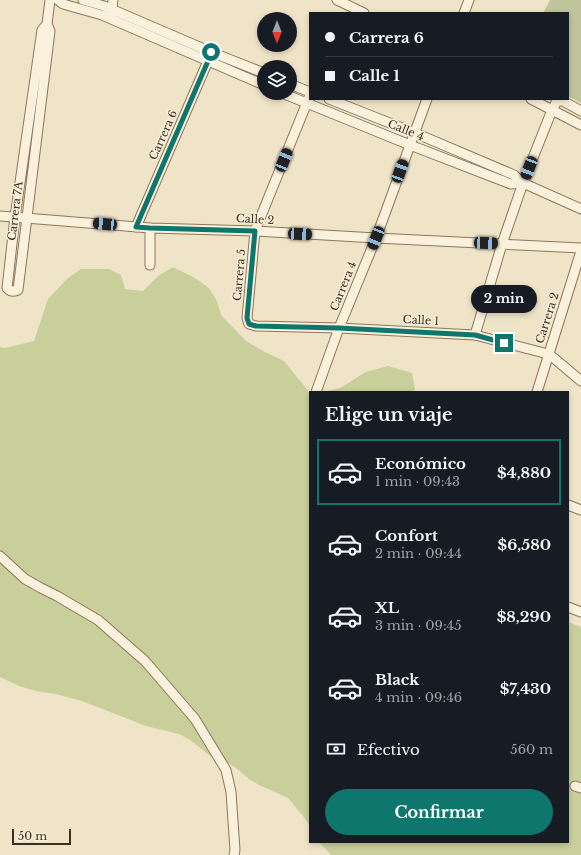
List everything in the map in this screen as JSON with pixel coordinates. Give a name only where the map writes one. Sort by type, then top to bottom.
[{"type":"street","name":"Carrera 7A","points":[[47,24],[42,30],[15,217],[7,288],[12,291],[18,290],[50,31],[47,24],[50,0]]},
{"type":"street","points":[[58,0],[62,4],[107,10]]},
{"type":"street","points":[[83,0],[209,57],[257,81]]},
{"type":"street","points":[[107,10],[113,0]]},
{"type":"street","points":[[337,0],[348,2],[363,12]]},
{"type":"street","points":[[464,12],[469,0]]},
{"type":"street","points":[[343,12],[348,2]]},
{"type":"street","points":[[209,57],[257,72]]},
{"type":"street","name":"Carrera 6","points":[[136,227],[209,57]]},
{"type":"street","points":[[297,87],[309,92]]},
{"type":"street","name":"Calle 4","points":[[297,96],[308,99]]},
{"type":"street","name":"Carrera 5","points":[[249,324],[247,318],[255,231],[308,99]]},
{"type":"street","name":"Calle 4","points":[[310,100],[410,145],[511,184],[523,183]]},
{"type":"street","name":"Calle 4","points":[[332,100],[514,175],[523,183],[581,209]]},
{"type":"street","name":"Carrera 4","points":[[316,391],[339,328],[376,238],[427,100]]},
{"type":"street","points":[[533,100],[581,125]]},
{"type":"street","points":[[475,335],[502,244],[523,183],[552,110],[557,101],[563,101],[581,111]]},
{"type":"street","name":"Calle 2","points":[[0,216],[150,228],[255,231],[581,249]]},
{"type":"street","points":[[150,228],[150,265]]},
{"type":"street","name":"Carrera 2","points":[[537,391],[581,249]]},
{"type":"street","name":"Calle 1","points":[[249,324],[256,326],[339,328],[475,335],[548,354],[581,381]]},
{"type":"street","points":[[569,505],[581,510]]},
{"type":"street","points":[[0,556],[25,579],[98,620],[145,661],[195,719],[226,770],[231,792],[235,850],[234,855]]},
{"type":"street","points":[[569,607],[581,612]]},
{"type":"green space","points":[[550,0],[581,0],[581,103],[569,97],[569,12],[544,12]]},
{"type":"green space","points":[[173,267],[195,278],[209,288],[216,299],[221,315],[246,341],[284,361],[309,392],[309,825],[288,798],[259,785],[225,761],[216,760],[190,740],[179,734],[146,726],[82,701],[19,686],[0,677],[0,347],[5,348],[34,341],[48,299],[68,278],[81,269],[109,269],[121,275],[125,289],[143,291],[158,276]]},
{"type":"green space","points":[[388,366],[412,373],[415,389],[414,391],[327,391],[340,388],[366,372]]},
{"type":"green space","points":[[569,622],[581,627],[581,855],[331,855],[320,843],[569,843]]},
{"type":"route","points":[[211,52],[136,227],[255,231],[247,318],[249,324],[256,326],[339,328],[475,335],[504,343]]}]
